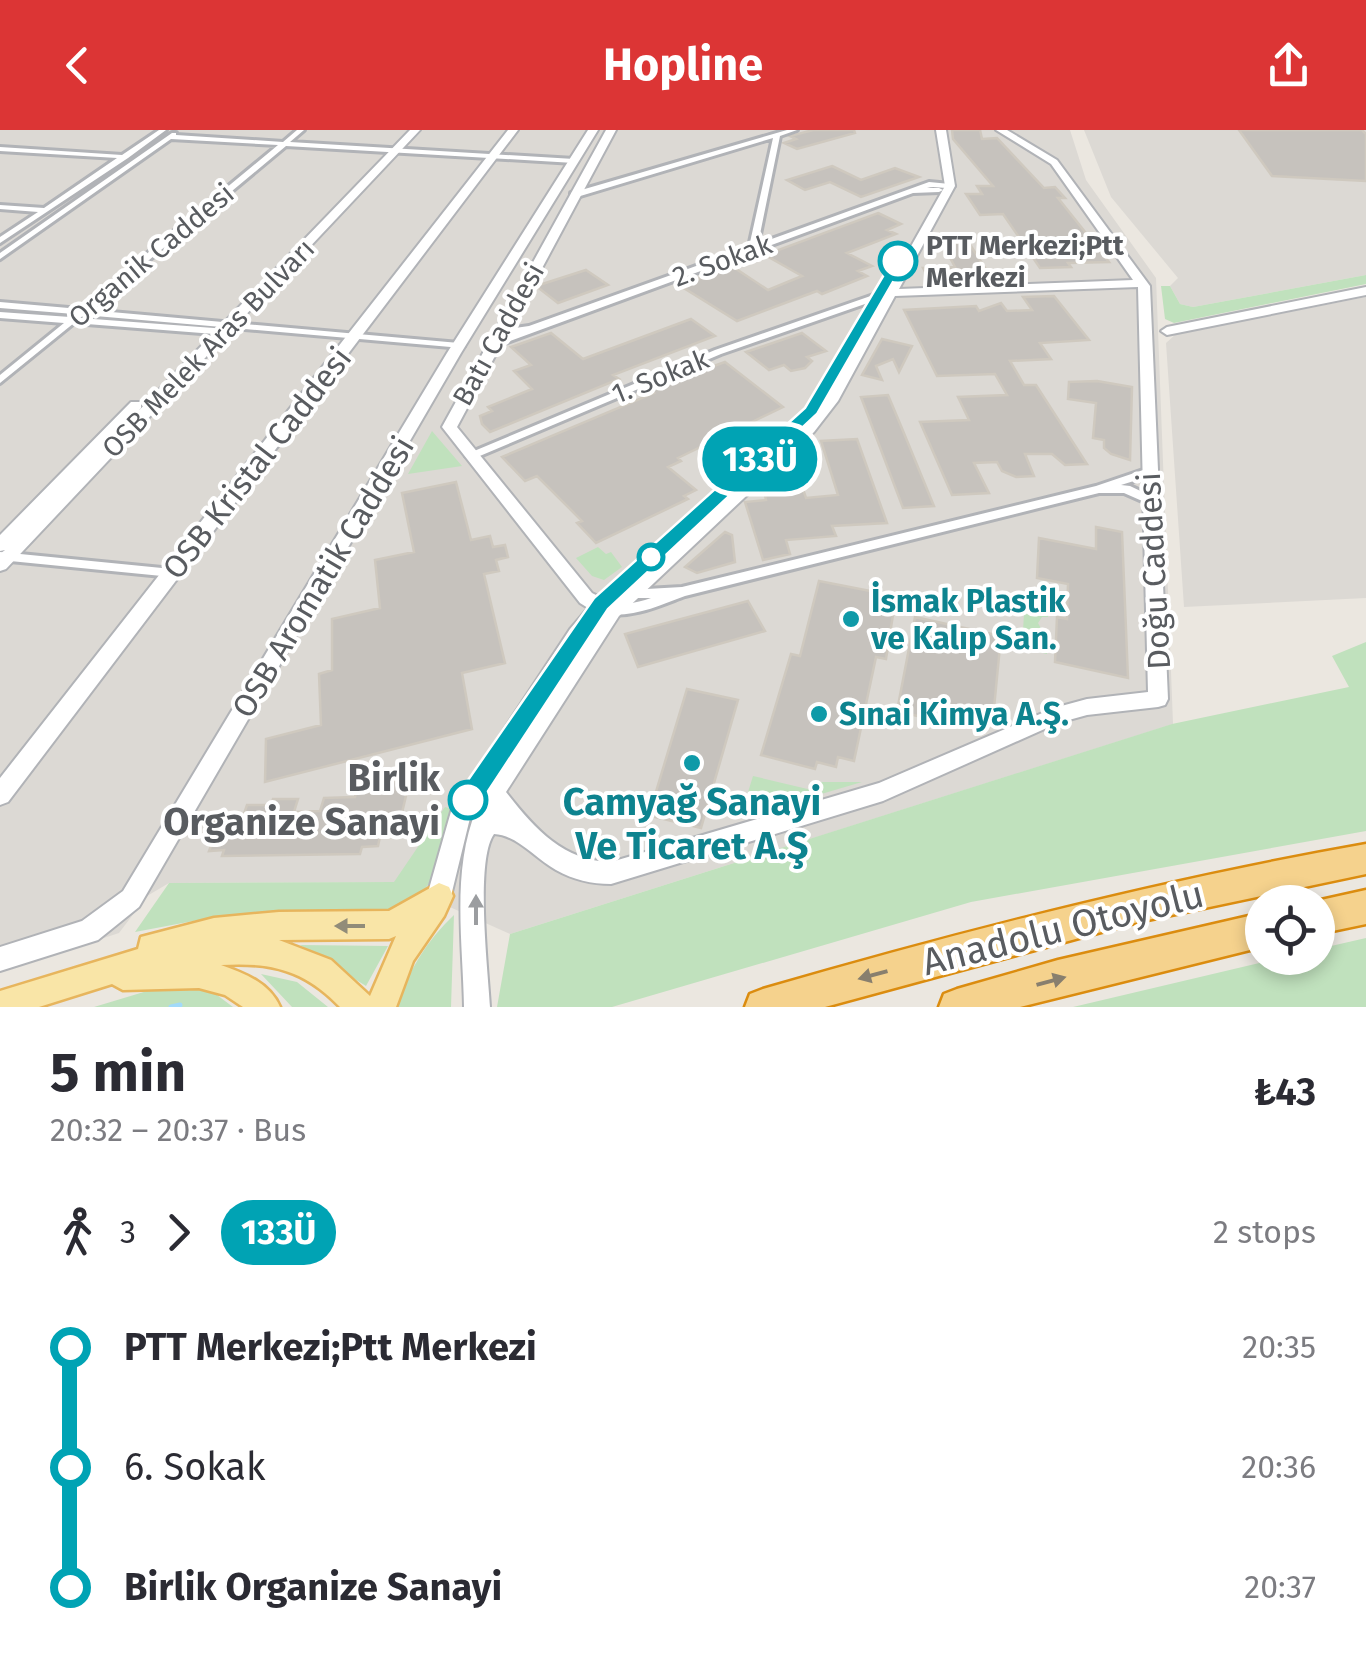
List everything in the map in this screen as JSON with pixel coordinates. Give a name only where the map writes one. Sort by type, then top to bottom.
[{"type":"highway","name":"Anadolu Otoyolu","points":[[763,1007],[1114,912],[1366,859]]},
{"type":"highway","points":[[1335,913],[1366,907]]},
{"type":"highway","name":"Anadolu Otoyolu","points":[[957,1007],[1058,978],[1245,934]]},
{"type":"main road","points":[[0,1006],[158,944],[214,932],[279,926],[388,925],[412,918],[439,896]]},
{"type":"main road","points":[[381,1007],[402,952],[430,916],[439,896]]},
{"type":"main road","points":[[71,981],[169,955],[255,952],[313,966],[360,1007]]},
{"type":"main road","points":[[71,981],[194,972],[220,976],[265,1007]]},
{"type":"street","points":[[0,241],[126,157],[180,130]]},
{"type":"street","name":"Organik Caddesi","points":[[0,380],[302,130]]},
{"type":"street","points":[[391,150],[406,130]]},
{"type":"street","name":"OSB Melek Aras Bulvarı","points":[[2,556],[218,327],[391,150],[416,130]]},
{"type":"street","name":"OSB Kristal Caddesi","points":[[0,796],[513,130]]},
{"type":"street","name":"OSB Aromatik Caddesi","points":[[0,960],[89,931],[131,899],[456,350],[593,130]]},
{"type":"street","name":"Batı Caddesi","points":[[611,130],[451,420],[451,433],[569,572],[586,598],[613,602]]},
{"type":"street","points":[[574,194],[794,130]]},
{"type":"street","points":[[933,130],[943,187]]},
{"type":"street","points":[[439,896],[456,828],[484,793],[613,602],[805,418],[882,297],[943,187],[941,130]]},
{"type":"street","points":[[1001,130],[1054,162],[1143,282]]},
{"type":"street","points":[[0,257],[166,134],[574,161]]},
{"type":"street","points":[[753,249],[776,135]]},
{"type":"street","points":[[0,150],[126,157]]},
{"type":"street","name":"2. Sokak","points":[[494,339],[912,192],[943,187]]},
{"type":"street","points":[[0,206],[47,210]]},
{"type":"street","points":[[882,297],[1143,282]]},
{"type":"street","name":"Doğu Caddesi","points":[[481,830],[501,823],[567,866],[590,873],[610,873],[883,791],[1054,716],[1087,708],[1155,701],[1160,687],[1149,500],[1143,282]]},
{"type":"street","points":[[1167,331],[1366,291]]},
{"type":"street","points":[[613,602],[814,423],[837,392],[882,297]]},
{"type":"street","name":"1. Sokak","points":[[471,456],[714,354],[882,297]]},
{"type":"street","points":[[0,306],[456,350]]},
{"type":"street","points":[[0,315],[218,327]]},
{"type":"street","points":[[418,417],[451,420]]},
{"type":"street","points":[[613,602],[682,592],[1099,489],[1148,472]]},
{"type":"street","points":[[1099,489],[1126,489],[1149,500]]},
{"type":"street","points":[[2,556],[172,573]]},
{"type":"street","points":[[613,602],[636,609],[682,592]]},
{"type":"street","points":[[477,1007],[476,888],[484,793]]},
{"type":"street","name":"Doğu Caddesi","points":[[484,793],[526,836]]},
{"type":"shaded area","points":[[0,130],[1070,130],[1086,180],[1156,278],[1173,724],[510,934],[394,882],[169,883],[147,896],[119,933],[0,972]]},
{"type":"shaded area","points":[[1084,130],[1366,130],[1366,275],[1193,307],[1180,304],[1170,286],[1178,278],[1111,197]]},
{"type":"shaded area","points":[[1366,297],[1366,598],[1184,607],[1166,343],[1176,334]]},
{"type":"green space","points":[[1366,275],[1366,284],[1174,323],[1165,319],[1161,286],[1170,286],[1180,304],[1193,307]]},
{"type":"green space","points":[[432,431],[462,466],[408,474]]},
{"type":"green space","points":[[598,547],[606,554],[611,552],[622,567],[604,580],[592,576],[576,558]]},
{"type":"green space","points":[[1025,596],[1048,601],[1048,617],[1042,617],[1038,623],[1046,637],[1047,654],[1022,648]]},
{"type":"green space","points":[[1366,642],[1366,831],[971,902],[612,1007],[497,1007],[510,934],[1172,724],[1349,687],[1332,656]]},
{"type":"green space","points":[[753,776],[816,791],[818,782],[862,782],[740,818]]},
{"type":"green space","points":[[445,807],[452,809],[431,880],[397,911],[225,915],[135,932],[169,883],[394,882]]},
{"type":"green space","points":[[454,915],[451,1007],[396,1007],[419,957]]},
{"type":"green space","points":[[1366,938],[1366,1007],[1073,1007],[1245,966],[1245,975],[1335,975],[1335,945]]},
{"type":"green space","points":[[300,945],[388,946],[366,986]]},
{"type":"green space","points":[[261,974],[297,982],[328,1007],[292,1007]]},
{"type":"green space","points":[[167,985],[209,989],[233,1007],[94,1007]]},
{"type":"building","points":[[813,130],[855,133],[797,149],[784,143],[796,139],[790,136]]},
{"type":"building","points":[[952,130],[980,130],[982,139],[997,138],[1044,188],[1055,187],[1065,198],[1058,198],[1109,262],[1040,268],[1003,214],[980,215],[966,194],[982,194],[977,186],[993,186],[953,139]]},
{"type":"building","points":[[1239,130],[1362,130],[1366,134],[1366,181],[1272,176]]},
{"type":"building","points":[[832,166],[861,180],[895,168],[919,177],[861,197],[830,182],[805,190],[787,180]]},
{"type":"building","points":[[878,213],[901,224],[887,230],[896,234],[847,253],[872,266],[858,271],[867,276],[822,294],[817,291],[737,321],[679,285],[733,267],[768,290],[802,276],[765,255]]},
{"type":"building","points":[[942,243],[969,243],[993,280],[931,283],[923,268],[955,267]]},
{"type":"building","points":[[586,270],[608,285],[558,303],[536,286]]},
{"type":"building","points":[[1054,296],[1089,340],[1040,343],[1051,359],[1010,361],[1024,385],[1036,385],[1087,464],[1065,465],[1052,454],[1025,454],[1034,476],[1016,477],[1002,471],[997,462],[974,463],[989,493],[952,495],[920,422],[969,420],[958,397],[1007,395],[995,374],[937,376],[904,310],[976,306],[979,311],[1001,303],[1007,311],[1032,310],[1023,297]]},
{"type":"building","points":[[691,319],[715,336],[613,375],[619,379],[490,432],[482,424],[480,416],[492,411],[488,407],[532,389],[514,371],[531,365],[511,347],[551,333],[583,359]]},
{"type":"building","points":[[802,333],[826,351],[807,357],[812,361],[805,368],[791,371],[784,365],[769,370],[746,352]]},
{"type":"building","points":[[882,339],[912,346],[899,372],[893,359],[876,366],[882,380],[862,375]]},
{"type":"building","points":[[725,362],[783,407],[678,458],[681,461],[668,467],[696,490],[684,496],[688,499],[596,543],[577,523],[582,521],[537,476],[525,481],[502,457],[654,393],[649,389]]},
{"type":"building","points":[[1097,381],[1132,387],[1130,460],[1111,454],[1104,448],[1104,440],[1093,438],[1096,403],[1068,399],[1069,382]]},
{"type":"building","points":[[888,395],[934,506],[903,508],[861,397]]},
{"type":"building","points":[[857,439],[887,523],[832,526],[836,536],[786,540],[790,554],[763,560],[745,502],[766,500],[763,486],[801,483],[806,498],[838,495],[821,441]]},
{"type":"building","points":[[456,482],[471,540],[490,536],[493,547],[505,545],[508,557],[496,560],[499,571],[484,574],[505,663],[462,673],[472,729],[265,782],[266,739],[321,725],[319,674],[332,670],[332,619],[380,608],[375,560],[414,552],[402,493]]},
{"type":"building","points":[[1096,527],[1122,532],[1128,678],[1055,662],[1057,617],[1067,619],[1068,584],[1037,578],[1039,538],[1096,549]]},
{"type":"building","points":[[725,532],[732,535],[735,562],[697,573],[685,567]]},
{"type":"building","points":[[819,581],[896,596],[886,659],[876,657],[854,761],[838,757],[836,767],[817,762],[815,769],[761,755],[791,654],[800,656]]},
{"type":"building","points":[[748,601],[765,631],[638,667],[625,634]]},
{"type":"building","points":[[915,617],[1001,636],[994,708],[982,706],[982,711],[965,706],[964,717],[951,714],[950,724],[897,711]]},
{"type":"building","name":"Camyağ Sanayi Ve Ticaret A.Ş","points":[[687,689],[738,700],[701,828],[643,814],[650,794],[655,795]]},
{"type":"building","points":[[375,779],[409,783],[401,817],[394,817],[390,832],[381,832],[378,846],[362,847],[360,854],[222,856],[224,850],[209,851],[223,814],[244,814],[247,805],[271,805],[273,799],[298,799],[294,812],[320,811],[324,798],[355,797],[358,784],[374,784]]},
{"type":"waterway","points":[[171,1007],[180,1005]]},
{"type":"bus line","name":"133Ü","points":[[468,800],[601,603],[811,410],[898,261]]},
{"type":"place","name":"PTT Merkezi;Ptt Merkezi","points":[[898,261]]},
{"type":"place","name":"İsmak Plastik ve Kalıp San.","points":[[851,619]]},
{"type":"place","name":"Sınai Kimya A.Ş.","points":[[819,714]]},
{"type":"place","name":"Camyağ Sanayi Ve Ticaret A.Ş","points":[[692,763]]},
{"type":"place","name":"Birlik Organize Sanayi","points":[[468,800]]}]
